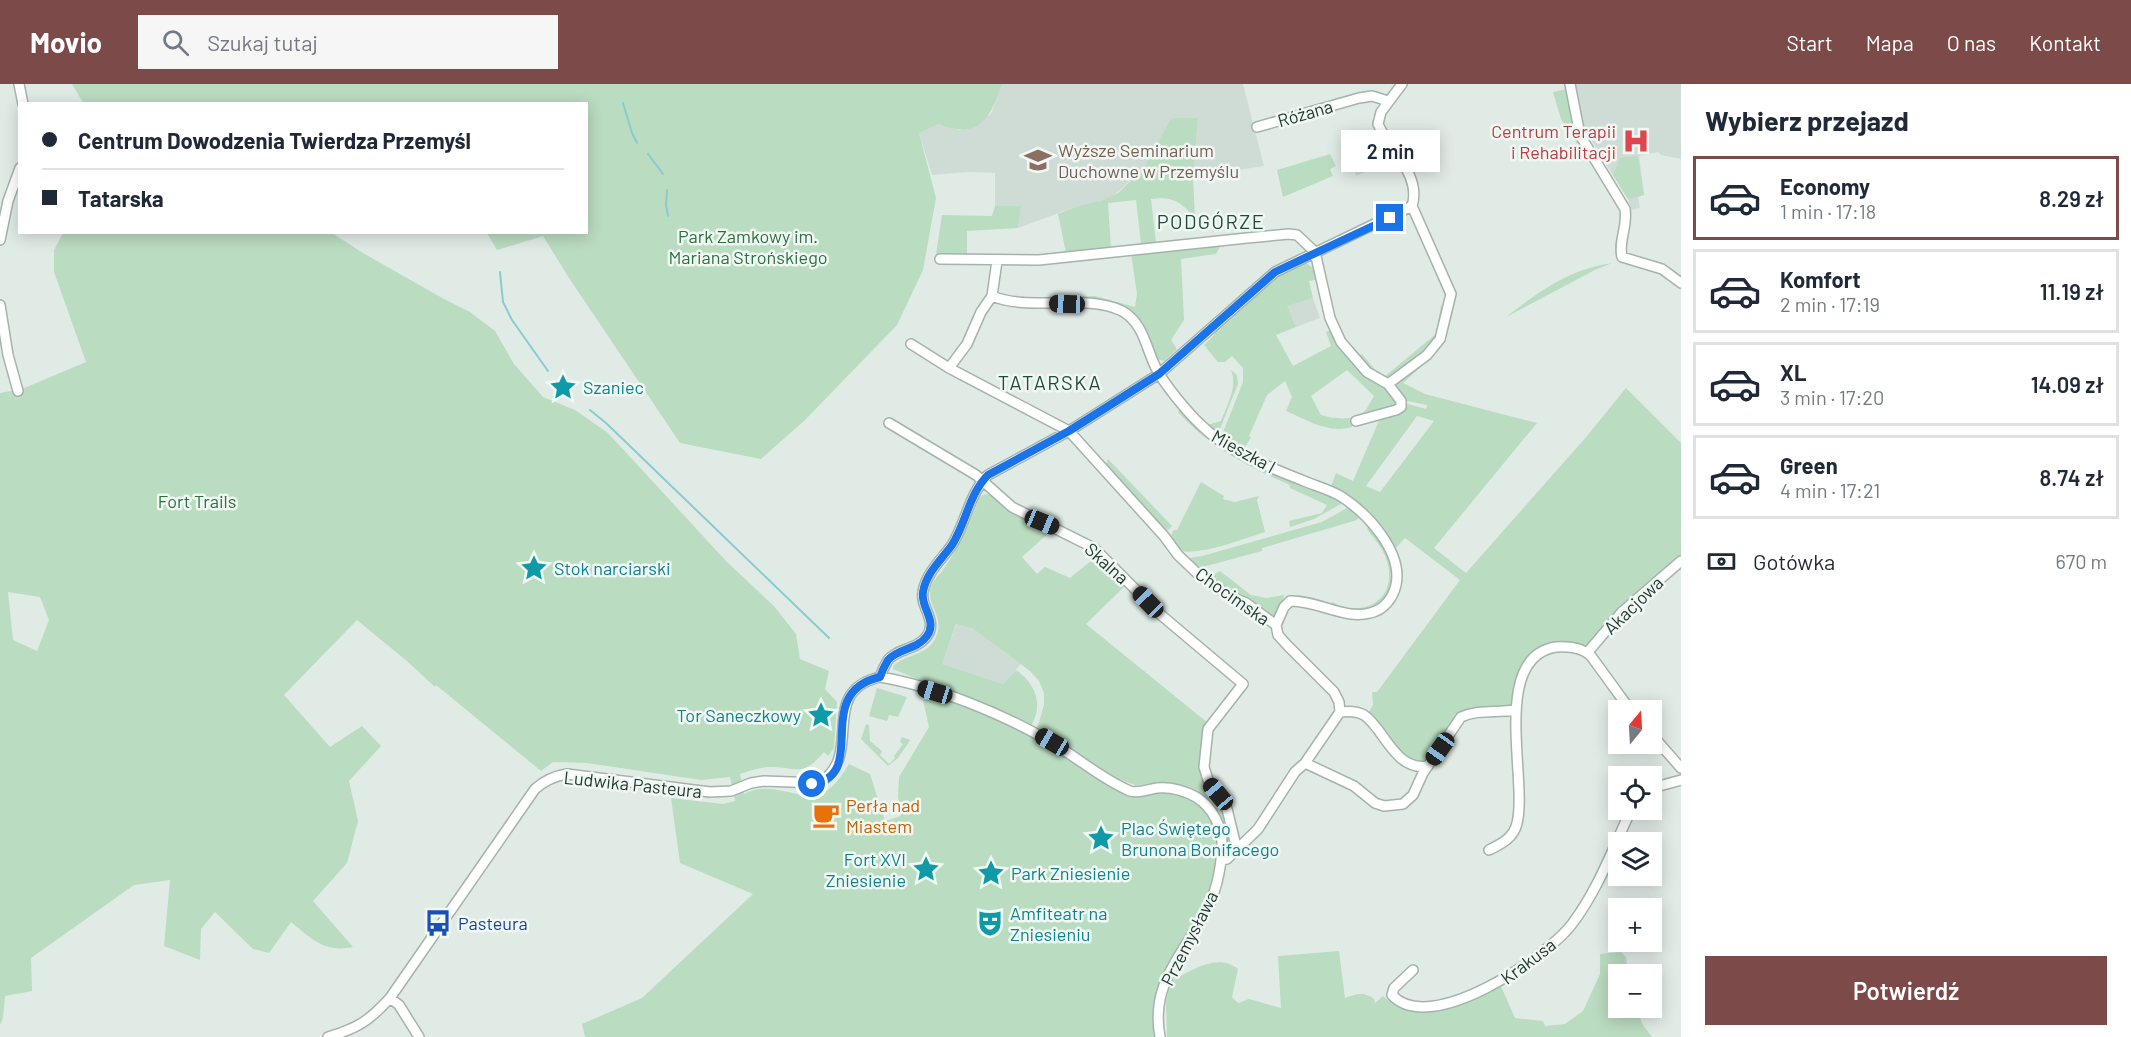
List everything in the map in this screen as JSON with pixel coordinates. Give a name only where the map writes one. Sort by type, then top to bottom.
[{"type":"street","points":[[19,84],[23,102]]},
{"type":"street","points":[[1388,384],[1427,355],[1440,339],[1450,294],[1412,206],[1414,193],[1410,178],[1378,124],[1379,116],[1388,101],[1402,84]]},
{"type":"street","points":[[1570,84],[1580,135],[1625,209],[1627,222],[1621,255],[1626,260],[1662,269],[1681,283]]},
{"type":"street","name":"Różana","points":[[1257,127],[1359,98],[1378,97],[1388,101]]},
{"type":"street","points":[[0,240],[8,201],[18,174]]},
{"type":"street","points":[[880,677],[888,660],[897,653],[919,644],[928,635],[931,627],[930,618],[922,593],[934,567],[952,544],[982,481],[988,475],[1069,431],[1159,374],[1269,276],[1315,252],[1408,210],[1412,206]]},
{"type":"street","points":[[940,259],[1040,260],[1289,234],[1300,237],[1315,252],[1330,318],[1341,342],[1367,372],[1388,384],[1401,401],[1401,407],[1396,410],[1356,421]]},
{"type":"street","points":[[949,368],[967,344],[981,312],[992,296],[997,261]]},
{"type":"street","name":"Mieszka I","points":[[992,296],[1013,302],[1094,305],[1121,311],[1130,317],[1140,330],[1159,374],[1201,425],[1218,439],[1265,464],[1340,496],[1360,510],[1390,547],[1395,558],[1397,579],[1395,591],[1389,602],[1372,613],[1363,614],[1290,601],[1284,607],[1276,625]]},
{"type":"street","points":[[0,305],[8,355],[18,391]]},
{"type":"street","points":[[911,344],[949,368],[1069,431]]},
{"type":"street","name":"Skalna","points":[[889,423],[976,475],[1012,507],[1094,548],[1161,615],[1243,684],[1208,729],[1204,767],[1209,783],[1227,809],[1237,850]]},
{"type":"street","name":"Chocimska","points":[[1069,431],[1164,536],[1178,555],[1200,576],[1231,597],[1246,603],[1276,625],[1278,635],[1334,692],[1339,702],[1340,712]]},
{"type":"street","name":"Akacjowa","points":[[1587,652],[1622,612],[1681,561]]},
{"type":"street","points":[[1489,850],[1510,837],[1517,823],[1515,710],[1523,674],[1535,657],[1546,649],[1560,647],[1578,648],[1587,652],[1623,700]]},
{"type":"street","name":"Przemysława","points":[[880,677],[935,692],[1016,722],[1133,792],[1159,788],[1172,789],[1198,798],[1207,805],[1219,826],[1222,838],[1216,886],[1205,913],[1166,975],[1157,1017],[1160,1037]]},
{"type":"street","name":"Ludwika Pasteura","points":[[328,1037],[352,1030],[380,1010],[541,783],[554,776],[567,774],[719,792],[764,781],[819,783],[831,773],[840,759],[844,706],[849,694],[864,683],[880,677]]},
{"type":"street","points":[[1305,763],[1354,786],[1375,803],[1384,806],[1403,804],[1408,800],[1461,717],[1470,713],[1515,710]]},
{"type":"street","points":[[1221,860],[1227,859],[1258,829],[1295,772],[1305,763],[1340,712],[1363,715],[1399,756],[1415,765],[1428,766]]},
{"type":"street","points":[[1662,746],[1681,768]]},
{"type":"street","points":[[1662,785],[1681,780]]},
{"type":"street","name":"Krakusa","points":[[1413,970],[1394,988],[1392,995],[1396,1000],[1424,1008],[1452,1004],[1475,996],[1532,962],[1572,925],[1586,904],[1626,820]]},
{"type":"street","points":[[390,998],[399,1005],[419,1037]]},
{"type":"shaded area","name":"Wyższe Seminarium Duchowne w Przemyślu","points":[[1002,84],[1243,84],[1264,166],[1193,177],[1198,118],[1172,119],[1143,169],[1112,197],[1078,206],[1018,228],[1021,206],[995,206],[995,173],[967,172],[932,175],[919,133],[939,124],[960,130],[991,114]]},
{"type":"shaded area","name":"Centrum Terapii i Rehabilitacji","points":[[1574,84],[1681,84],[1681,159],[1661,155],[1658,152],[1639,156],[1644,195],[1638,197],[1640,208],[1632,210],[1628,199],[1585,130]]},
{"type":"shaded area","points":[[1381,145],[1390,161],[1356,176],[1350,158]]},
{"type":"shaded area","points":[[1313,298],[1320,318],[1296,327],[1286,306]]},
{"type":"shaded area","points":[[957,623],[972,628],[1021,664],[1003,684],[942,664]]},
{"type":"green space","name":"Park Zamkowy im. Mariana Strońskiego","points":[[72,84],[1002,84],[988,116],[976,126],[956,129],[939,124],[919,133],[936,198],[923,270],[897,325],[804,421],[761,459],[680,443],[543,236],[497,250],[488,234],[588,234],[588,102],[83,102]]},
{"type":"green space","points":[[1567,89],[1578,145],[1561,119],[1553,92]]},
{"type":"green space","points":[[1198,118],[1193,177],[1195,218],[1176,201],[1165,198],[1151,199],[1156,243],[1141,244],[1136,200],[1108,203],[1111,248],[1066,253],[1058,214],[1078,206],[1101,201],[1118,193],[1143,169],[1171,119]]},
{"type":"green space","points":[[1330,154],[1336,166],[1330,169],[1333,176],[1283,197],[1277,170]]},
{"type":"green space","points":[[1638,156],[1644,195],[1628,199],[1613,175],[1620,158]]},
{"type":"green space","points":[[995,206],[1021,206],[1018,228],[967,231],[967,256],[936,254],[942,215],[992,216]]},
{"type":"green space","name":"Fort Trails","points":[[62,234],[334,234],[363,253],[470,312],[495,331],[514,364],[543,397],[575,410],[608,433],[727,562],[774,606],[796,634],[800,659],[829,671],[825,689],[837,702],[834,748],[828,756],[824,752],[810,766],[804,768],[768,767],[740,774],[744,794],[765,789],[816,796],[832,787],[849,764],[870,774],[885,821],[901,816],[898,797],[899,777],[929,727],[923,700],[960,701],[995,713],[1133,792],[1159,788],[1198,798],[1219,826],[1216,886],[1166,975],[1160,1037],[585,1037],[582,1024],[642,998],[753,894],[680,863],[671,798],[723,804],[735,801],[730,777],[701,780],[587,763],[553,762],[541,771],[436,685],[435,687],[357,620],[284,695],[330,747],[362,726],[381,746],[349,781],[358,821],[347,863],[313,901],[353,947],[326,946],[312,939],[291,922],[269,953],[253,949],[215,912],[201,929],[200,960],[164,946],[170,880],[134,885],[31,958],[32,991],[5,996],[0,1025],[0,393],[22,389],[86,362],[54,272],[54,250]],"holes":[[[8,592],[40,597],[49,620],[37,651],[13,640]]]},
{"type":"green space","points":[[1222,243],[1216,254],[1181,259],[1184,320],[1171,340],[1177,349],[1164,361],[1157,359],[1145,329],[1132,314],[1053,298],[1095,296],[1135,307],[1137,294],[1131,253]]},
{"type":"green space","points":[[1306,263],[1313,268],[1315,280],[1309,281],[1313,298],[1287,306],[1296,327],[1276,335],[1293,366],[1331,346],[1326,332],[1331,330],[1346,353],[1382,385],[1399,404],[1354,419],[1352,427],[1335,429],[1310,422],[1286,411],[1292,397],[1285,381],[1267,395],[1244,449],[1222,435],[1243,382],[1243,368],[1232,356],[1225,362],[1218,362],[1204,345],[1214,335],[1212,332],[1275,278]],"holes":[[[1347,370],[1374,396],[1360,415],[1343,418],[1321,415],[1311,396]]]},
{"type":"green space","points":[[1612,263],[1506,317],[1556,282],[1596,266]]},
{"type":"green space","points":[[1440,284],[1446,288],[1448,302]]},
{"type":"green space","points":[[1448,302],[1433,344],[1390,380],[1377,376],[1357,356],[1362,354],[1384,377],[1436,334],[1441,306]]},
{"type":"green space","points":[[1424,364],[1403,383],[1425,394],[1537,423],[1434,548],[1466,573],[1587,436],[1626,388],[1681,443],[1681,557],[1638,592],[1590,645],[1576,644],[1536,652],[1510,708],[1469,710],[1428,763],[1411,762],[1400,754],[1367,715],[1373,705],[1372,692],[1377,692],[1460,580],[1405,538],[1396,548],[1366,510],[1330,489],[1336,473],[1353,481],[1381,416],[1404,403],[1426,409],[1427,405],[1407,401],[1394,387],[1403,376]],"holes":[[[1417,416],[1434,421],[1380,492],[1366,486]]]},
{"type":"green space","points":[[1231,370],[1237,375],[1238,384],[1220,429],[1214,431],[1204,423],[1187,404],[1207,425],[1221,421],[1232,389]]},
{"type":"green space","points":[[1180,410],[1218,443],[1339,498],[1341,504],[1314,519],[1290,527],[1289,521],[1322,513],[1327,505],[1290,488],[1290,485],[1216,445],[1190,424],[1178,412]]},
{"type":"green space","points":[[1108,459],[1172,526],[1168,530],[1105,466]]},
{"type":"green space","points":[[1201,482],[1224,496],[1223,499],[1235,502],[1259,496],[1257,500],[1265,532],[1211,549],[1180,551],[1171,536],[1174,530],[1177,530]]},
{"type":"green space","points":[[985,494],[990,495],[1028,521],[1052,530],[1022,557],[1037,574],[1045,567],[1070,578],[1097,556],[1126,585],[1086,624],[1208,723],[1202,770],[1221,802],[1231,843],[1230,851],[1226,854],[1226,835],[1221,821],[1191,790],[1171,784],[1138,786],[1113,777],[1037,729],[1044,705],[1044,693],[1039,681],[1030,671],[972,628],[956,624],[942,664],[1003,684],[1016,670],[1028,681],[1036,695],[1037,710],[1031,726],[1009,714],[973,701],[973,698],[961,694],[960,697],[893,669],[898,662],[926,649],[935,639],[939,625],[931,602],[931,587],[954,553],[980,497]]},
{"type":"green space","points":[[1347,508],[1360,514],[1357,520],[1262,548],[1262,551],[1195,569],[1187,560],[1322,522]]},
{"type":"green space","points":[[1370,526],[1391,557],[1395,580],[1383,603],[1362,612],[1332,606],[1332,602],[1343,607],[1365,607],[1374,603],[1387,589],[1389,578],[1387,560],[1367,529]]},
{"type":"green space","points":[[1220,571],[1251,595],[1267,598],[1284,595],[1282,606],[1274,619],[1208,577]]},
{"type":"green space","points":[[877,688],[907,697],[898,717],[889,715],[887,721],[869,716]]},
{"type":"green space","points":[[866,724],[869,725],[870,741],[882,751],[880,755],[889,764],[903,744],[900,742],[902,737],[910,740],[913,736],[898,758],[888,766],[861,739]]},
{"type":"green space","points":[[1339,951],[1345,998],[1363,994],[1374,999],[1375,1003],[1383,996],[1411,1010],[1442,1009],[1472,999],[1500,984],[1515,1018],[1543,1021],[1545,1026],[1565,1024],[1583,1011],[1600,974],[1600,954],[1621,952],[1626,957],[1627,964],[1608,964],[1608,1018],[1640,1018],[1652,1037],[1167,1037],[1166,1002],[1171,981],[1204,965],[1221,962],[1238,969],[1232,997],[1238,1003],[1249,999],[1281,1008],[1278,956]]},
{"type":"waterway","points":[[623,103],[637,143]]},
{"type":"waterway","points":[[648,154],[663,174]]},
{"type":"waterway","points":[[667,190],[668,216]]},
{"type":"waterway","points":[[500,272],[503,302],[512,320],[548,371]]},
{"type":"waterway","points":[[590,410],[829,638]]},
{"type":"place","name":"Centrum Terapii i Rehabilitacji","points":[[1636,141]]},
{"type":"place","name":"Wyższe Seminarium Duchowne w Przemyślu","points":[[1038,160]]},
{"type":"place","name":"Szaniec","points":[[563,387]]},
{"type":"place","name":"Stok narciarski","points":[[534,568]]},
{"type":"place","name":"Tor Saneczkowy","points":[[821,715]]},
{"type":"place","name":"Perła nad Miastem","points":[[826,815]]},
{"type":"place","name":"Plac Świętego Brunona Bonifacego","points":[[1101,838]]},
{"type":"place","name":"Fort XVI Zniesienie","points":[[926,869]]},
{"type":"place","name":"Park Zniesienie","points":[[991,873]]},
{"type":"place","name":"Pasteura","points":[[438,923]]},
{"type":"place","name":"Amfiteatr na Zniesieniu","points":[[990,923]]},
{"type":"district","name":"PODGÓRZE","points":[[1211,221]]},
{"type":"district","name":"TATARSKA","points":[[1050,382]]},
{"type":"route","points":[[812,784],[826,779],[836,768],[842,750],[844,706],[849,694],[856,687],[880,677],[888,660],[897,653],[919,644],[928,635],[931,627],[922,593],[924,587],[934,567],[952,544],[978,486],[988,475],[1069,431],[1159,374],[1275,272],[1390,218]]}]
